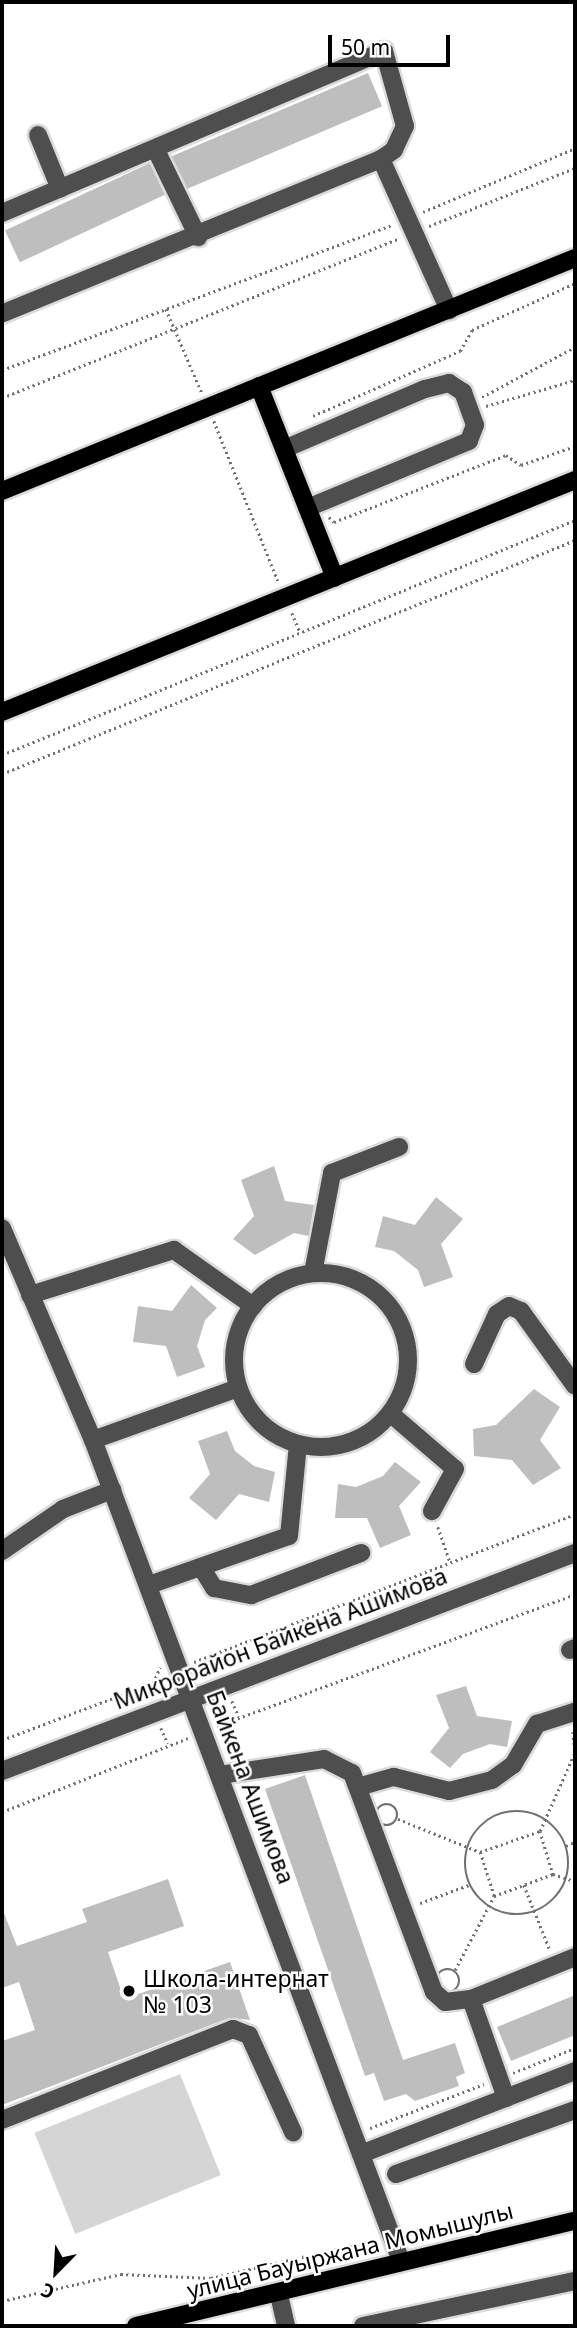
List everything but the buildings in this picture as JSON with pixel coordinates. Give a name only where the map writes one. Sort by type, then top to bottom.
[{"type":"main road","points":[[2,491],[575,258]]},
{"type":"main road","points":[[259,386],[284,449],[312,506],[335,578]]},
{"type":"main road","points":[[2,712],[575,480]]},
{"type":"main road","name":"улица Бауыржана Момышулы","points":[[136,2326],[279,2295],[401,2261],[575,2221]]},
{"type":"street","points":[[2,213],[156,150],[384,51],[405,126],[394,150],[381,159],[198,237],[2,314]]},
{"type":"street","points":[[38,135],[60,189]]},
{"type":"street","points":[[156,150],[198,237]]},
{"type":"street","points":[[381,159],[449,310]]},
{"type":"street","points":[[284,449],[449,383],[463,391],[475,425],[469,441],[453,451],[312,506]]},
{"type":"street","points":[[313,1273],[332,1172],[399,1147]]},
{"type":"street","name":"Байкена Ашимова","points":[[2,1228],[93,1440],[401,2261]]},
{"type":"street","points":[[30,1295],[174,1250],[253,1306]]},
{"type":"street","points":[[313,1273],[369,1286],[395,1314],[409,1359],[391,1414],[344,1446],[298,1444],[262,1426],[239,1388],[234,1347],[253,1306],[285,1280],[313,1273]]},
{"type":"street","points":[[474,1364],[497,1314],[509,1306],[521,1311],[575,1386]]},
{"type":"street","points":[[93,1440],[239,1388]]},
{"type":"street","points":[[391,1414],[455,1469],[432,1511]]},
{"type":"street","points":[[149,1585],[289,1536],[298,1444]]},
{"type":"street","points":[[2,1551],[63,1509],[112,1490]]},
{"type":"street","points":[[201,1567],[215,1588],[251,1595],[361,1553]]},
{"type":"street","name":"Микрорайон Байкена Ашимова","points":[[2,1771],[575,1553]]},
{"type":"street","points":[[358,1787],[394,1777],[449,1791],[492,1780],[513,1765],[537,1724],[575,1712]]},
{"type":"street","points":[[220,1775],[324,1759],[345,1767],[358,1787],[434,1992],[445,2002],[471,1999],[575,1957]]},
{"type":"street","points":[[471,1999],[506,2098]]},
{"type":"street","points":[[2,2120],[233,2029],[249,2035],[293,2132]]},
{"type":"street","points":[[361,2154],[575,2071]]},
{"type":"street","points":[[396,2174],[575,2110]]},
{"type":"street","points":[[363,2326],[575,2281]]},
{"type":"street","points":[[279,2295],[286,2326]]},
{"type":"path","points":[[2,398],[175,328],[411,225],[575,148]]},
{"type":"path","points":[[2,370],[166,309],[575,167]]},
{"type":"path","points":[[302,441],[305,422],[334,403],[460,351],[472,330],[575,283]]},
{"type":"path","points":[[166,309],[300,633]]},
{"type":"path","points":[[469,408],[575,347]]},
{"type":"path","points":[[469,408],[500,405],[575,380]]},
{"type":"path","points":[[312,506],[334,522],[506,455],[521,465],[575,446]]},
{"type":"path","points":[[2,755],[575,520]]},
{"type":"path","points":[[2,774],[575,540]]},
{"type":"path","points":[[432,1511],[450,1562]]},
{"type":"path","points":[[2,1740],[153,1683],[159,1668],[176,1661],[197,1662],[575,1514]]},
{"type":"path","points":[[2,1812],[203,1732],[575,1594]]},
{"type":"path","points":[[553,1874],[540,1831],[575,1751],[570,1740],[575,1730]]},
{"type":"path","points":[[517,1810],[544,1817],[566,1846],[566,1879],[563,1891],[534,1912],[516,1917],[489,1909],[469,1885],[463,1862],[469,1842],[490,1816],[517,1810]]},
{"type":"path","points":[[398,1819],[469,1842],[480,1852],[494,1896],[454,1970]]},
{"type":"path","points":[[480,1852],[540,1831]]},
{"type":"path","points":[[566,1846],[575,1842]]},
{"type":"path","points":[[494,1896],[553,1874],[575,1881]]},
{"type":"path","points":[[403,1909],[469,1885]]},
{"type":"path","points":[[524,1885],[555,1965]]},
{"type":"path","points":[[355,2133],[575,2048]]},
{"type":"path","points":[[2,2301],[121,2274],[211,2278],[391,2236]]},
{"type":"shaded area","points":[[180,2074],[221,2175],[75,2234],[34,2133]]},
{"type":"place","name":"Школа-интернат № 103","points":[[129,1991]]}]
